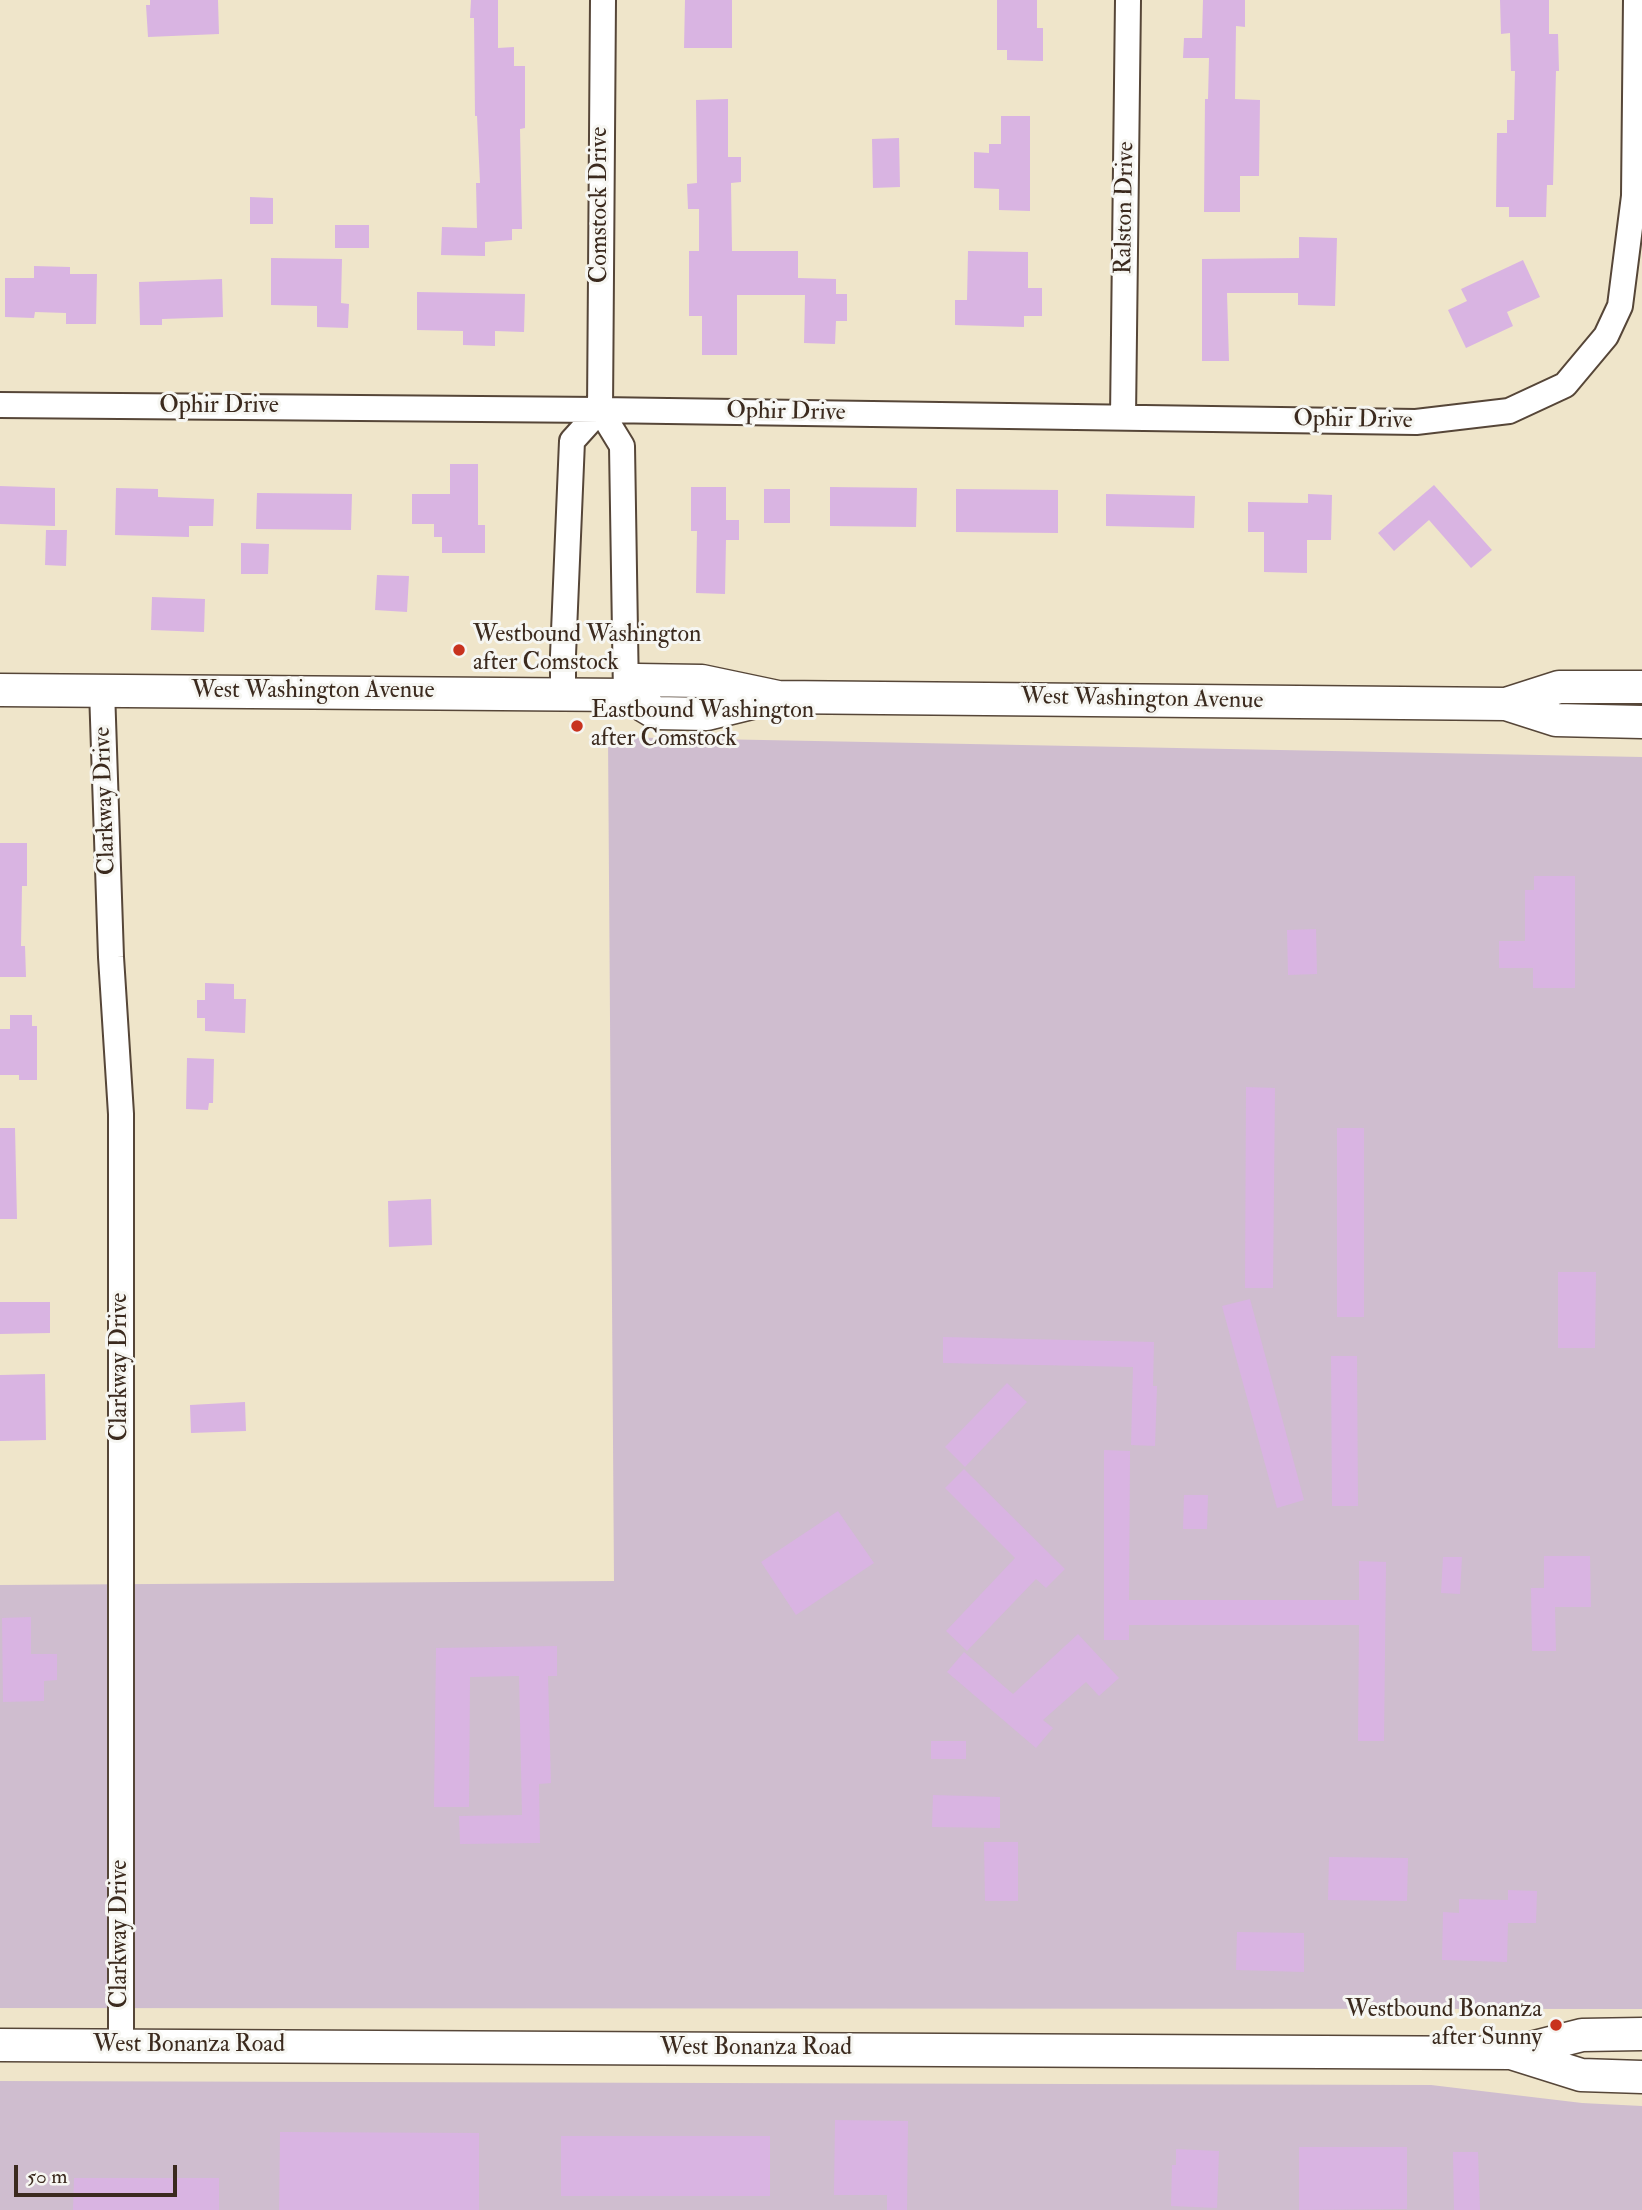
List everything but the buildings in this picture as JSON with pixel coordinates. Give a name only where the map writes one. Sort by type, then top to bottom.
[{"type":"main road","name":"West Washington Avenue","points":[[1506,704],[1559,687],[1642,687]]},
{"type":"main road","name":"West Washington Avenue","points":[[0,690],[626,695],[656,713],[707,715],[778,697],[1506,704],[1556,720],[1642,722]]},
{"type":"main road","name":"West Bonanza Road","points":[[0,2045],[1511,2053],[1581,2035],[1642,2034]]},
{"type":"main road","name":"West Bonanza Road","points":[[1511,2053],[1581,2075],[1642,2077]]},
{"type":"street","name":"Comstock Drive","points":[[600,410],[603,0]]},
{"type":"street","name":"Ralston Drive","points":[[1123,417],[1128,0]]},
{"type":"street","name":"Ophir Drive","points":[[0,405],[600,410],[1416,422],[1509,411],[1565,385],[1606,336],[1620,306],[1634,197],[1636,0]]},
{"type":"street","points":[[563,695],[572,441],[600,410],[622,446],[626,695]]},
{"type":"street","name":"Clarkway Drive","points":[[102,690],[111,957],[121,1114],[121,2045]]},
{"type":"shaded area","points":[[608,737],[1642,757],[1642,2009],[0,2008],[0,1585],[614,1581]]},
{"type":"shaded area","points":[[0,2081],[1431,2085],[1582,2103],[1642,2106],[1642,2210],[0,2210]]},
{"type":"place","name":"Westbound Washington after Comstock","points":[[459,650]]},
{"type":"place","name":"Eastbound Washington after Comstock","points":[[577,726]]},
{"type":"place","name":"Westbound Bonanza after Sunny","points":[[1556,2025]]}]
